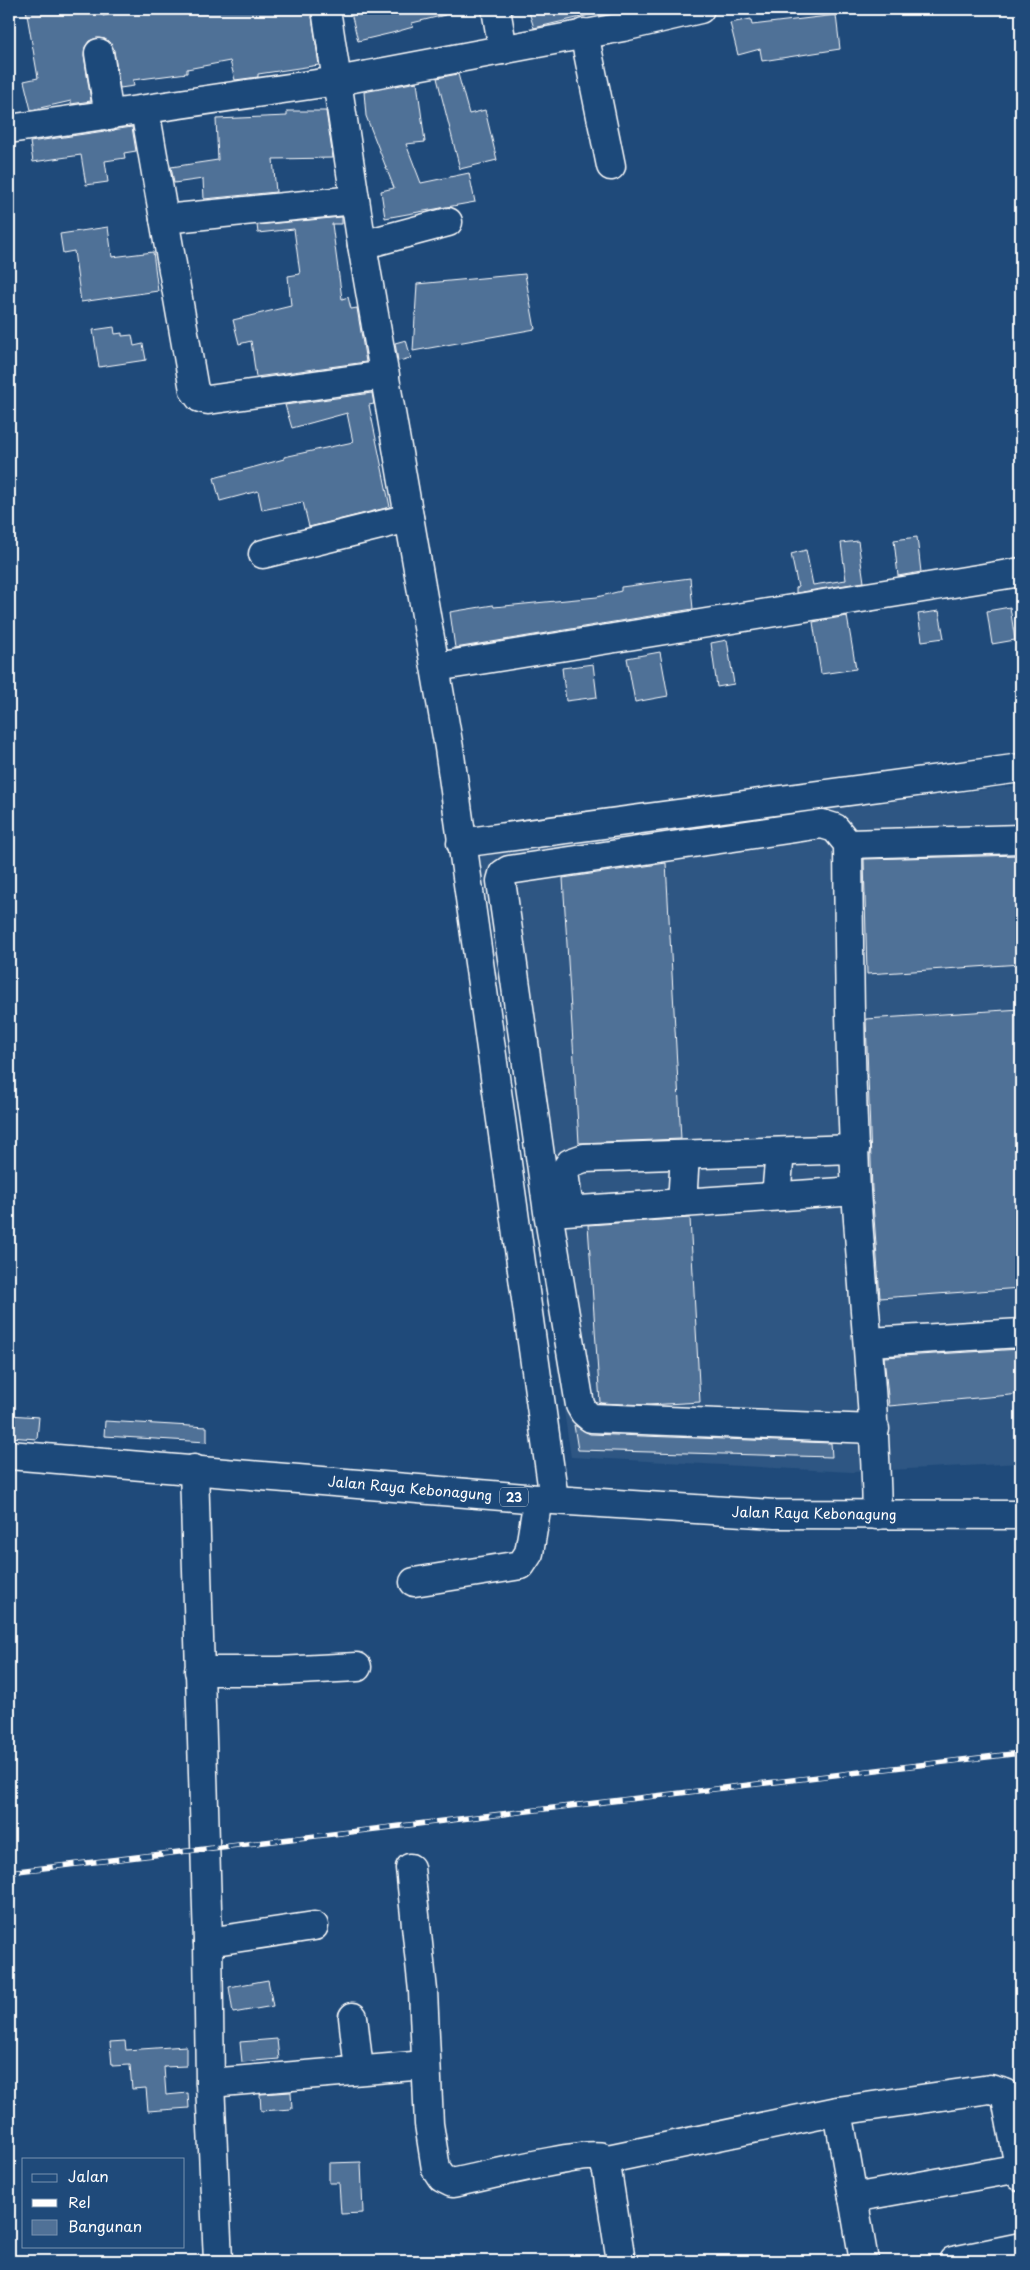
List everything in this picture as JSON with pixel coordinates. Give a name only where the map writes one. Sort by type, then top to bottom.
[{"type":"main road","points":[[326,9],[362,245],[436,667],[461,844],[546,1499],[529,1553],[521,1565],[414,1582]]},
{"type":"main road","points":[[496,9],[502,50]]},
{"type":"main road","points":[[10,123],[109,116],[337,81],[623,27],[700,9]]},
{"type":"main road","points":[[584,33],[611,166]]},
{"type":"main road","points":[[99,53],[109,116]]},
{"type":"main road","points":[[145,110],[194,390],[200,398],[208,400],[384,375]]},
{"type":"main road","points":[[164,219],[355,200]]},
{"type":"main road","points":[[362,245],[448,222]]},
{"type":"main road","points":[[264,554],[409,518]]},
{"type":"main road","points":[[436,667],[1021,572]]},
{"type":"main road","points":[[461,844],[1021,768]]},
{"type":"main road","points":[[875,1428],[591,1418],[580,1406],[559,1211],[501,881],[503,874],[509,870],[822,824],[835,828],[848,844],[849,1035],[856,1149],[856,1191],[875,1428],[877,1516]]},
{"type":"main road","points":[[848,844],[1021,838]]},
{"type":"main road","points":[[559,1211],[564,1172],[570,1163],[584,1158],[856,1149]]},
{"type":"main road","points":[[776,1196],[780,1152]]},
{"type":"main road","points":[[682,1202],[685,1155]]},
{"type":"main road","points":[[559,1211],[856,1191]]},
{"type":"main road","points":[[869,1342],[1021,1333]]},
{"type":"main road","name":"Jalan Raya Kebonagung","points":[[9,1455],[546,1499],[776,1514],[877,1516],[1021,1514]]},
{"type":"main road","points":[[194,1469],[198,1670],[208,1942],[210,2083],[218,2261]]},
{"type":"main road","points":[[198,1670],[279,1671],[357,1668]]},
{"type":"main road","points":[[410,1868],[423,1991],[428,2124],[436,2169],[442,2178],[452,2183],[560,2161],[596,2156],[602,2157],[607,2171],[621,2261]]},
{"type":"main road","points":[[208,1942],[314,1926]]},
{"type":"main road","points":[[353,2017],[359,2070]]},
{"type":"main road","points":[[210,2083],[425,2065]]},
{"type":"main road","points":[[603,2160],[838,2111],[990,2089],[1005,2093],[1020,2173],[853,2198]]},
{"type":"main road","points":[[838,2111],[864,2261]]},
{"type":"main road","points":[[953,2261],[1021,2247]]},
{"type":"shaded area","points":[[1021,785],[1021,1463],[852,1472],[571,1457],[480,854]]},
{"type":"building","points":[[26,9],[102,9],[103,16],[131,9],[311,9],[319,65],[258,74],[258,77],[235,80],[230,61],[187,69],[187,73],[133,80],[134,86],[120,88],[114,51],[111,44],[105,39],[97,38],[89,41],[85,47],[84,55],[91,101],[71,104],[71,101],[31,110],[24,81],[38,78]]},
{"type":"building","points":[[350,9],[444,9],[445,15],[412,23],[413,27],[358,41]]},
{"type":"building","points":[[528,9],[597,9],[598,13],[534,28]]},
{"type":"building","points":[[836,15],[840,49],[762,61],[760,49],[738,55],[730,23],[751,19],[752,25]]},
{"type":"building","points":[[458,74],[469,114],[485,110],[497,160],[460,169],[437,78]]},
{"type":"building","points":[[417,82],[425,142],[406,144],[421,183],[469,173],[475,202],[385,218],[381,191],[394,188],[366,116],[364,92]]},
{"type":"building","points":[[287,111],[326,111],[333,158],[273,159],[276,192],[204,199],[203,179],[174,183],[171,167],[218,160],[216,119],[287,116]]},
{"type":"building","points":[[132,127],[136,151],[124,153],[125,158],[105,161],[108,182],[86,185],[81,155],[33,162],[30,142]]},
{"type":"building","points":[[342,217],[342,224],[332,224],[342,299],[348,297],[351,309],[357,308],[366,362],[256,377],[251,341],[239,344],[233,320],[291,306],[288,276],[300,274],[294,229],[258,233],[257,225]]},
{"type":"building","points":[[108,227],[112,257],[153,252],[158,291],[81,302],[74,251],[63,253],[60,234]]},
{"type":"building","points":[[525,274],[535,329],[413,351],[417,284]]},
{"type":"building","points":[[114,327],[115,334],[122,333],[122,336],[132,335],[134,346],[143,344],[146,360],[99,367],[93,330]]},
{"type":"building","points":[[406,340],[411,358],[398,361],[395,343]]},
{"type":"building","points":[[372,393],[374,404],[369,405],[390,507],[309,527],[303,502],[262,510],[258,491],[220,501],[214,478],[284,459],[284,457],[353,442],[347,413],[292,428],[285,405]]},
{"type":"building","points":[[917,537],[921,572],[898,576],[894,540]]},
{"type":"building","points":[[858,541],[864,582],[796,593],[796,588],[798,587],[791,554],[806,550],[813,585],[846,580],[841,543]]},
{"type":"building","points":[[690,578],[693,609],[455,648],[450,612],[493,605],[494,607],[597,597],[621,591],[621,587]]},
{"type":"building","points":[[1010,607],[1015,640],[992,644],[987,611]]},
{"type":"building","points":[[939,611],[944,638],[922,641],[918,614]]},
{"type":"building","points":[[847,616],[856,669],[821,674],[813,622]]},
{"type":"building","points":[[727,640],[734,684],[717,687],[711,643]]},
{"type":"building","points":[[660,652],[668,696],[635,702],[627,658]]},
{"type":"building","points":[[593,664],[597,697],[566,701],[562,668]]},
{"type":"building","points":[[1021,855],[1021,964],[867,974],[864,859]]},
{"type":"building","points":[[666,863],[681,1139],[579,1143],[563,878]]},
{"type":"building","points":[[1021,1009],[1021,1288],[880,1298],[872,1190],[866,1019]]},
{"type":"building","points":[[690,1218],[700,1402],[649,1405],[600,1403],[588,1225]]},
{"type":"building","points":[[1021,1349],[1021,1394],[889,1406],[884,1357]]},
{"type":"building","points":[[9,1415],[39,1417],[37,1439],[9,1437]]},
{"type":"building","points":[[105,1421],[207,1427],[207,1442],[104,1436]]},
{"type":"building","points":[[574,1425],[590,1434],[831,1443],[832,1457],[578,1450]]},
{"type":"building","points":[[268,1980],[273,2006],[233,2013],[229,1987]]},
{"type":"building","points":[[277,2039],[279,2059],[242,2062],[240,2042]]},
{"type":"building","points":[[125,2041],[126,2050],[186,2046],[186,2066],[164,2067],[166,2095],[188,2093],[189,2108],[148,2111],[146,2088],[132,2089],[130,2065],[112,2066],[110,2042]]},
{"type":"building","points":[[291,2092],[292,2109],[261,2111],[260,2094]]},
{"type":"building","points":[[361,2162],[363,2213],[341,2214],[339,2183],[329,2183],[329,2163]]},
{"type":"railway","points":[[9,1872],[1021,1753]]}]
